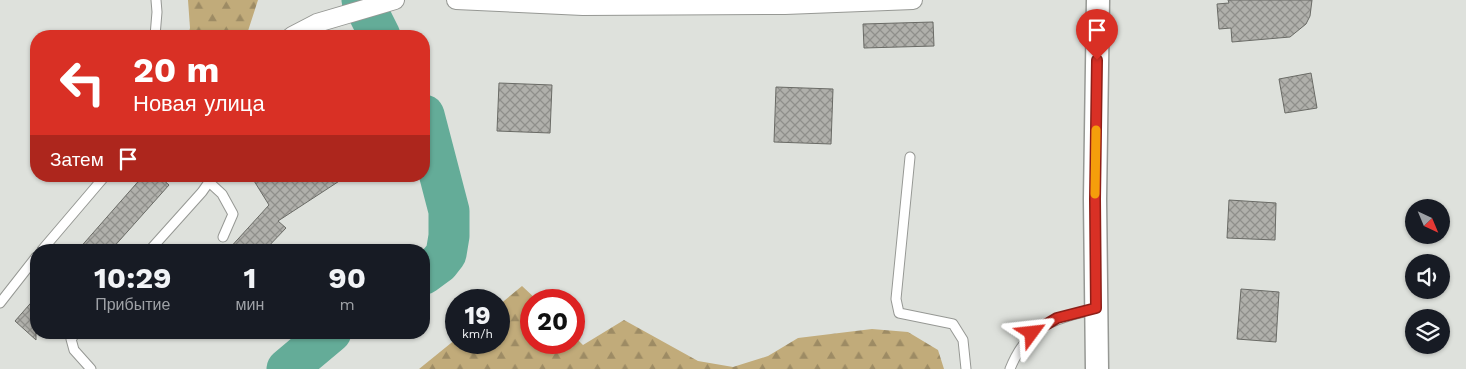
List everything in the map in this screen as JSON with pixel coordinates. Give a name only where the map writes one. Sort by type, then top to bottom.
[{"type":"street","points":[[304,30],[317,23],[395,0]]},
{"type":"street","points":[[456,0],[592,6],[785,5],[913,0]]},
{"type":"street","points":[[1097,369],[1095,199],[1098,0]]},
{"type":"lane","points":[[156,0],[156,30]]},
{"type":"lane","points":[[910,157],[896,299],[899,313],[953,324],[963,340],[966,369]]},
{"type":"lane","points":[[47,244],[100,182]]},
{"type":"lane","points":[[155,244],[202,192],[207,182]]},
{"type":"lane","points":[[212,182],[222,194],[233,214],[223,238]]},
{"type":"lane","points":[[0,303],[30,265]]},
{"type":"lane","points":[[1010,369],[1016,356],[1032,333],[1057,318],[1096,308]]},
{"type":"lane","points":[[71,339],[74,350],[91,369]]},
{"type":"green space","points":[[188,0],[258,0],[248,30],[190,30]]},
{"type":"green space","points":[[522,286],[525,289],[520,289],[520,354],[585,354],[585,344],[624,320],[698,361],[733,367],[768,356],[798,338],[872,329],[908,332],[938,350],[944,369],[419,369],[445,348],[445,354],[510,354],[510,296]]},
{"type":"building","points":[[1228,0],[1312,0],[1310,16],[1306,24],[1290,37],[1232,42],[1231,28],[1219,29],[1217,4],[1229,3]]},
{"type":"building","points":[[933,22],[934,46],[864,48],[863,24]]},
{"type":"building","points":[[1311,73],[1317,108],[1285,113],[1279,79]]},
{"type":"building","points":[[499,83],[552,85],[550,133],[497,131]]},
{"type":"building","points":[[776,87],[833,89],[831,144],[774,142]]},
{"type":"building","points":[[138,182],[166,182],[169,185],[116,244],[83,244]]},
{"type":"building","points":[[255,182],[338,182],[278,221],[286,228],[271,244],[233,244],[269,205]]},
{"type":"building","points":[[1229,200],[1276,203],[1275,240],[1227,238]]},
{"type":"building","points":[[1241,289],[1279,292],[1276,342],[1237,339]]},
{"type":"building","points":[[30,304],[30,335],[15,321]]},
{"type":"waterway","points":[[362,0],[377,30]]},
{"type":"waterway","points":[[430,138],[449,211],[449,236],[446,254],[439,263],[430,270]]},
{"type":"waterway","points":[[287,369],[323,339]]},
{"type":"slow traffic","points":[[1095,194],[1096,130]]},
{"type":"route","points":[[1032,333],[1057,318],[1096,308],[1097,60]]}]
